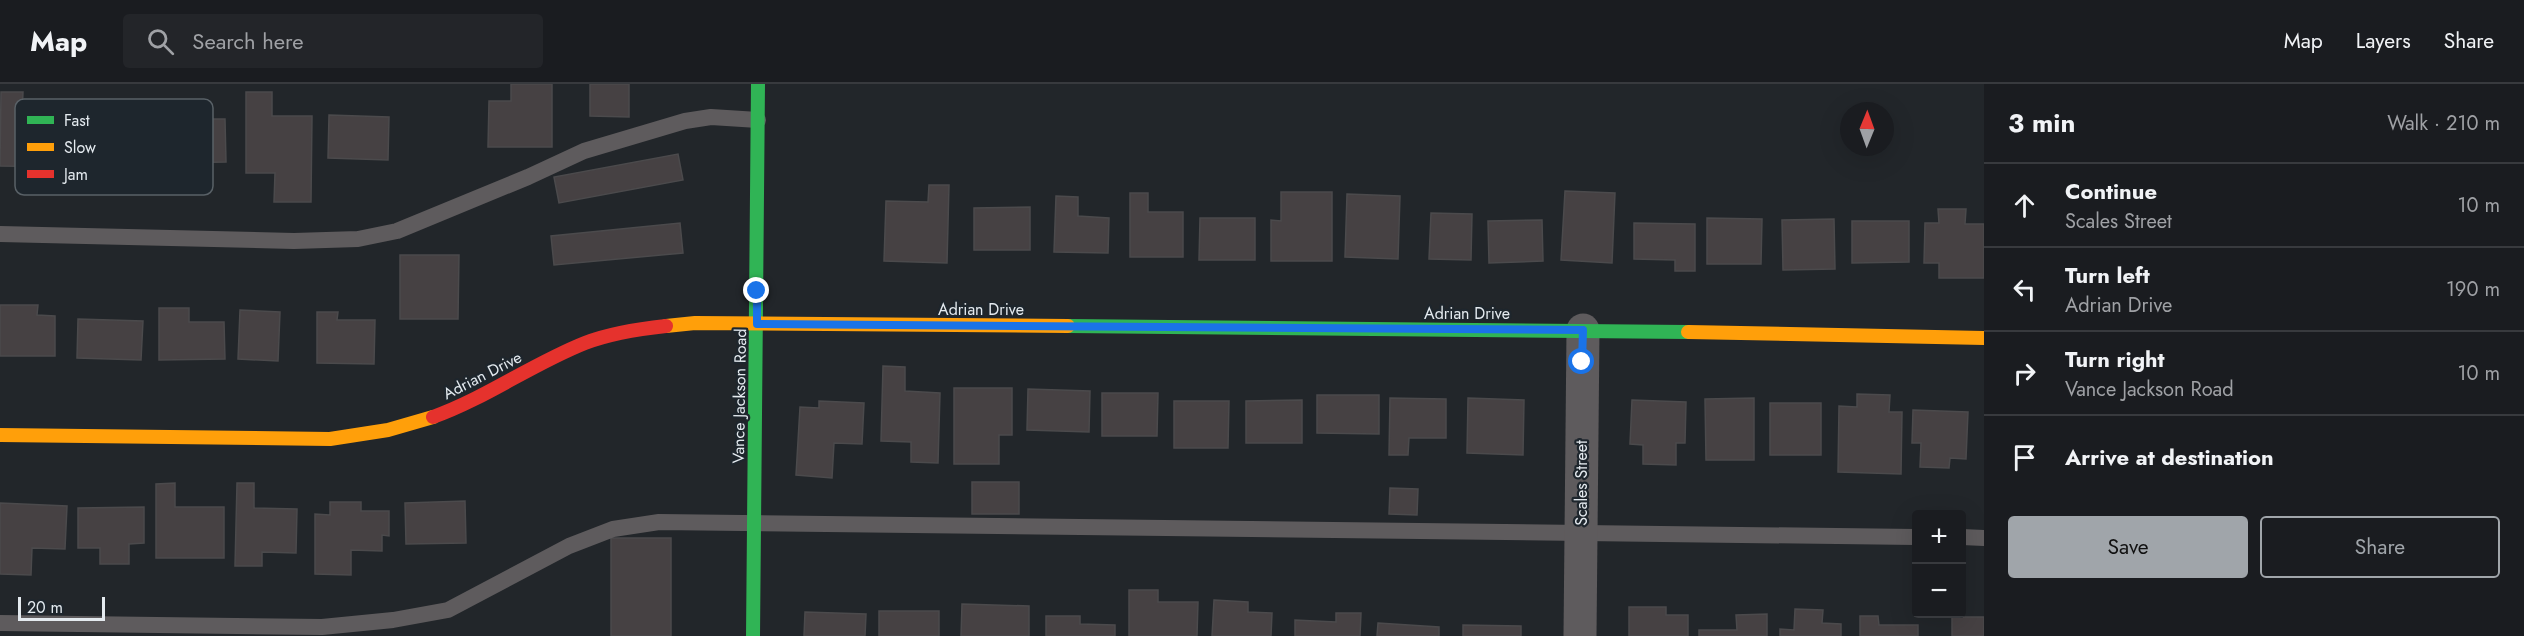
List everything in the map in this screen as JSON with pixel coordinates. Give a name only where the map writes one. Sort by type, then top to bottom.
[{"type":"street","name":"Vance Jackson Road","points":[[753,636],[758,84]]},
{"type":"street","name":"Adrian Drive","points":[[0,435],[330,439],[369,436],[405,428],[478,398],[556,355],[590,341],[662,325],[1583,330],[1984,338]]},
{"type":"street","name":"Scales Street","points":[[1580,636],[1583,330]]},
{"type":"lane","points":[[0,234],[294,241],[358,239],[397,231],[528,177],[584,151],[685,121],[711,117],[758,120]]},
{"type":"lane","points":[[0,623],[322,627],[393,620],[448,610],[569,546],[613,529],[659,522],[1912,537]]},
{"type":"lane","points":[[1966,537],[1984,538]]},
{"type":"building","points":[[511,84],[552,84],[552,147],[488,147],[489,101],[511,101]]},
{"type":"building","points":[[590,84],[629,84],[629,117],[590,116]]},
{"type":"building","points":[[1,92],[23,92],[23,99],[15,99],[15,166],[0,166]]},
{"type":"building","points":[[246,92],[272,92],[272,116],[312,116],[311,202],[274,202],[275,173],[246,173]]},
{"type":"building","points":[[329,115],[389,117],[388,160],[328,158]]},
{"type":"building","points":[[213,119],[225,119],[226,162],[213,162]]},
{"type":"building","points":[[678,154],[683,180],[559,203],[554,177]]},
{"type":"building","points":[[929,185],[949,185],[947,263],[884,261],[886,201],[928,202]]},
{"type":"building","points":[[1565,191],[1615,193],[1612,263],[1561,260]]},
{"type":"building","points":[[1281,192],[1332,192],[1332,261],[1271,261],[1271,220],[1281,221]]},
{"type":"building","points":[[1130,193],[1148,193],[1148,212],[1183,212],[1183,257],[1130,257]]},
{"type":"building","points":[[1347,194],[1400,196],[1398,259],[1345,257]]},
{"type":"building","points":[[1056,196],[1078,197],[1078,216],[1109,218],[1108,253],[1054,252]]},
{"type":"building","points":[[1030,207],[1030,250],[974,250],[974,208]]},
{"type":"building","points":[[1938,209],[1966,209],[1965,224],[1984,224],[1984,278],[1939,278],[1939,263],[1924,263],[1925,223],[1939,223]]},
{"type":"building","points":[[1431,213],[1472,214],[1471,260],[1429,259]]},
{"type":"building","points":[[1200,218],[1255,218],[1255,260],[1199,260]]},
{"type":"building","points":[[1707,218],[1762,219],[1761,264],[1707,264]]},
{"type":"building","points":[[1834,219],[1835,269],[1783,270],[1782,220]]},
{"type":"building","points":[[1542,220],[1543,261],[1489,263],[1488,221]]},
{"type":"building","points":[[1852,221],[1909,221],[1909,262],[1852,263]]},
{"type":"building","points":[[680,223],[683,253],[554,265],[551,236]]},
{"type":"building","points":[[1634,223],[1695,224],[1695,271],[1675,271],[1675,260],[1634,259]]},
{"type":"building","points":[[400,255],[459,255],[458,319],[400,319]]},
{"type":"building","points":[[0,305],[38,305],[37,315],[55,316],[55,356],[0,356]]},
{"type":"building","points":[[159,308],[189,308],[189,322],[224,322],[225,359],[159,360]]},
{"type":"building","points":[[240,310],[280,312],[278,361],[238,359]]},
{"type":"building","points":[[317,312],[338,312],[337,320],[375,320],[374,364],[317,363]]},
{"type":"building","points":[[78,319],[143,321],[141,360],[77,358]]},
{"type":"building","points":[[883,366],[905,367],[905,391],[940,393],[938,463],[911,462],[911,442],[881,441]]},
{"type":"building","points":[[954,388],[1012,388],[1012,435],[999,435],[999,464],[954,464]]},
{"type":"building","points":[[1028,389],[1090,391],[1089,432],[1027,430]]},
{"type":"building","points":[[1102,393],[1158,393],[1157,436],[1102,436]]},
{"type":"building","points":[[1857,394],[1890,395],[1889,412],[1902,412],[1901,474],[1838,472],[1839,406],[1857,407]]},
{"type":"building","points":[[1317,395],[1379,395],[1379,434],[1317,433]]},
{"type":"building","points":[[1390,398],[1446,399],[1446,438],[1409,438],[1408,455],[1389,455]]},
{"type":"building","points":[[1468,398],[1524,400],[1523,455],[1467,453]]},
{"type":"building","points":[[1754,398],[1754,460],[1706,460],[1705,399]]},
{"type":"building","points":[[1302,400],[1302,443],[1246,443],[1246,401]]},
{"type":"building","points":[[1632,400],[1686,402],[1685,443],[1676,443],[1676,465],[1643,464],[1643,445],[1630,444]]},
{"type":"building","points":[[819,401],[864,403],[862,444],[834,443],[832,478],[796,475],[800,407],[819,408]]},
{"type":"building","points":[[1174,401],[1229,401],[1228,448],[1174,448]]},
{"type":"building","points":[[1770,403],[1821,403],[1821,455],[1770,455]]},
{"type":"building","points":[[1913,410],[1968,412],[1966,459],[1950,458],[1949,468],[1920,467],[1921,443],[1912,443]]},
{"type":"building","points":[[972,482],[1019,482],[1019,514],[972,514]]},
{"type":"building","points":[[175,483],[175,507],[224,507],[224,558],[156,558],[156,484]]},
{"type":"building","points":[[237,483],[254,483],[254,508],[297,509],[296,553],[262,552],[262,566],[235,566]]},
{"type":"building","points":[[1390,488],[1418,489],[1417,515],[1389,514]]},
{"type":"building","points":[[465,501],[466,543],[406,544],[405,503]]},
{"type":"building","points":[[330,502],[361,502],[361,511],[389,511],[389,536],[382,535],[382,551],[351,550],[351,575],[315,574],[315,514],[330,515]]},
{"type":"building","points":[[0,503],[67,506],[65,549],[32,548],[31,575],[0,574]]},
{"type":"building","points":[[144,507],[144,543],[129,544],[129,564],[100,564],[100,548],[78,548],[78,508]]},
{"type":"building","points":[[611,538],[671,538],[671,636],[611,636]]},
{"type":"building","points":[[1129,590],[1158,590],[1158,602],[1198,602],[1197,636],[1129,636]]},
{"type":"building","points":[[1214,600],[1248,602],[1248,612],[1272,613],[1271,636],[1212,636]]},
{"type":"building","points":[[962,604],[1029,606],[1029,636],[961,636]]},
{"type":"building","points":[[1629,607],[1666,607],[1666,615],[1688,615],[1688,636],[1629,636]]},
{"type":"building","points":[[1795,609],[1823,610],[1822,623],[1841,624],[1841,636],[1780,636],[1780,629],[1794,630]]},
{"type":"building","points":[[879,611],[939,611],[939,636],[879,636]]},
{"type":"building","points":[[805,612],[866,614],[865,636],[804,636]]},
{"type":"building","points":[[1336,613],[1361,613],[1360,636],[1295,636],[1295,620],[1336,622]]},
{"type":"building","points":[[1767,614],[1767,636],[1699,636],[1699,630],[1737,630],[1736,615]]},
{"type":"building","points":[[1046,616],[1080,616],[1080,624],[1115,625],[1115,636],[1046,636]]},
{"type":"building","points":[[1860,616],[1878,616],[1879,625],[1918,625],[1918,636],[1860,636]]},
{"type":"building","points":[[1984,617],[1984,636],[1952,636],[1952,618]]},
{"type":"building","points":[[1378,623],[1439,627],[1439,636],[1377,636]]},
{"type":"building","points":[[1463,625],[1521,626],[1521,636],[1463,636]]},
{"type":"traffic: fast","points":[[753,636],[758,84]]},
{"type":"traffic: fast","points":[[1068,326],[1688,332]]},
{"type":"traffic: slow","points":[[666,326],[695,323],[1068,326]]},
{"type":"traffic: slow","points":[[1688,332],[1984,338]]},
{"type":"traffic: slow","points":[[0,435],[330,439],[388,430],[433,417]]},
{"type":"traffic: jam","points":[[433,417],[585,343],[625,332],[666,326]]},
{"type":"route","points":[[757,291],[757,324],[1583,330],[1582,362]]}]
